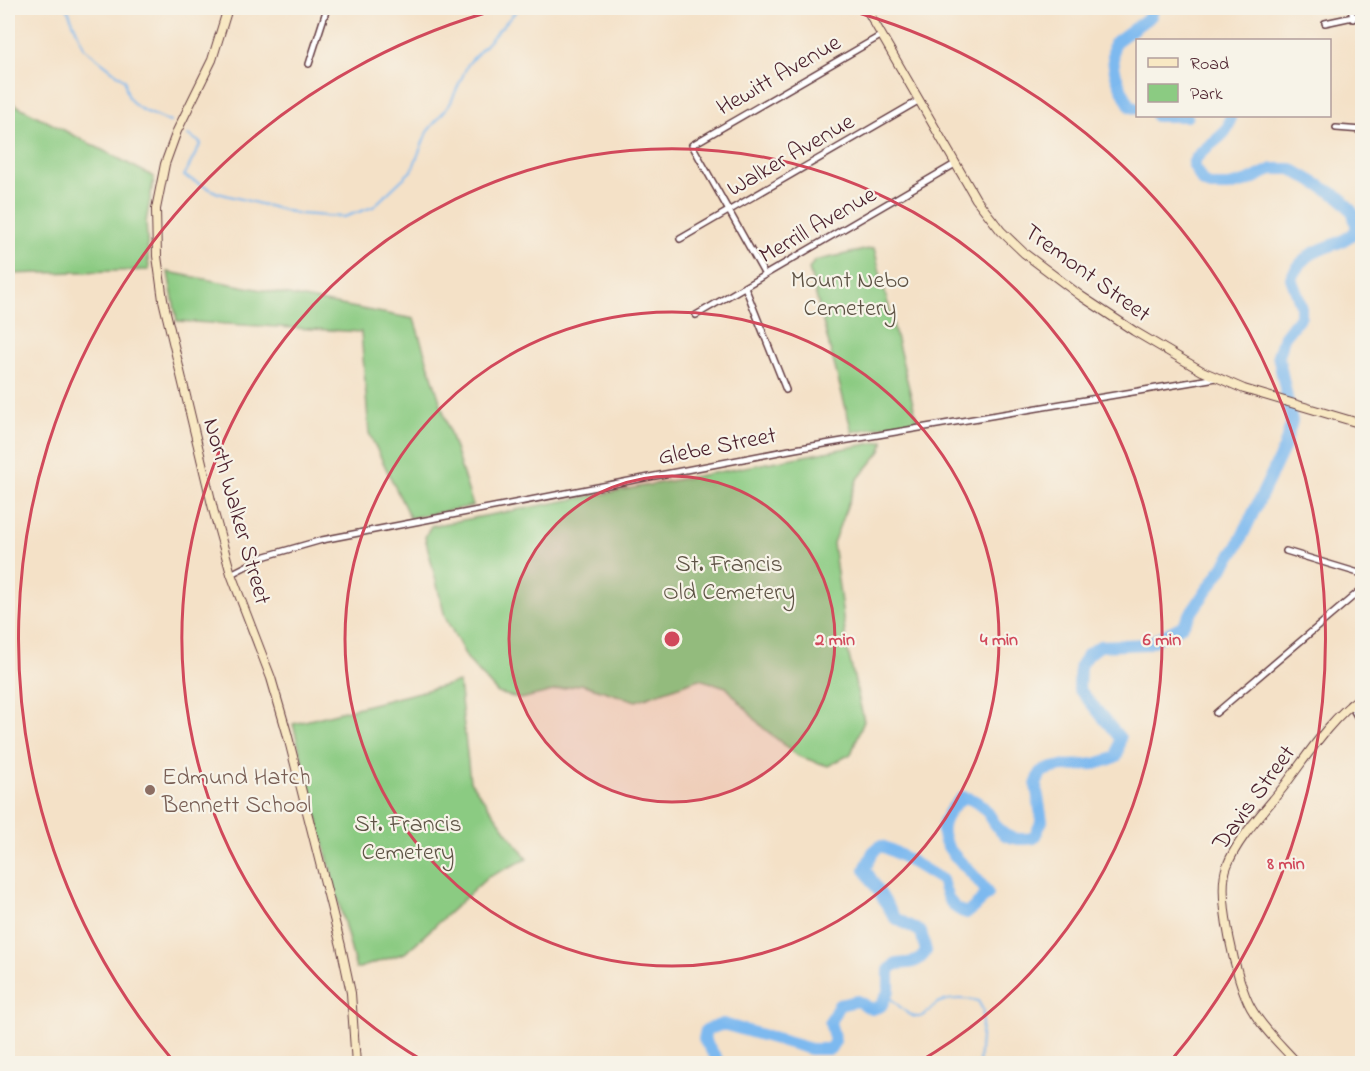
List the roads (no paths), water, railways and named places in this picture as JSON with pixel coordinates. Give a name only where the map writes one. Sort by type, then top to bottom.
[{"type":"main road","name":"North Walker Street","points":[[228,8],[208,69],[169,152],[160,187],[155,231],[164,300],[231,574],[270,678],[290,742],[348,977],[356,1064]]},
{"type":"main road","name":"Tremont Street","points":[[866,8],[955,164],[990,218],[1024,254],[1134,332],[1217,378],[1362,424]]},
{"type":"main road","name":"Davis Street","points":[[1298,1064],[1262,1023],[1246,997],[1238,976],[1222,894],[1224,876],[1237,848],[1327,729],[1362,696]]},
{"type":"street","points":[[309,64],[327,8]]},
{"type":"street","points":[[1351,8],[1353,19]]},
{"type":"street","points":[[1325,23],[1353,19],[1362,15]]},
{"type":"street","name":"Hewitt Avenue","points":[[729,211],[692,145],[882,35]]},
{"type":"street","name":"Walker Avenue","points":[[680,239],[918,101]]},
{"type":"street","points":[[1336,128],[1362,130]]},
{"type":"street","name":"Merrill Avenue","points":[[696,315],[955,164]]},
{"type":"street","points":[[729,211],[765,275]]},
{"type":"street","points":[[746,287],[786,390]]},
{"type":"street","name":"Glebe Street","points":[[231,574],[266,555],[322,540],[795,449],[1217,378]]},
{"type":"street","points":[[1286,551],[1362,574]]},
{"type":"street","points":[[1216,713],[1362,589]]},
{"type":"street","points":[[1350,705],[1362,725]]},
{"type":"waterway","points":[[67,8],[84,48],[125,80],[126,90],[133,103],[138,108],[170,122]]},
{"type":"waterway","points":[[188,135],[201,143],[184,176],[218,193],[299,214],[344,217],[373,207],[412,170],[427,132],[450,104],[468,64],[519,8]]},
{"type":"waterway","points":[[1136,108],[1131,107],[1116,76],[1113,61],[1114,43],[1151,16],[1154,8]]},
{"type":"waterway","points":[[720,1064],[704,1039],[706,1030],[723,1024],[811,1049],[830,1049],[835,1041],[830,1022],[839,1005],[857,1001],[872,1009],[881,1006],[889,990],[889,970],[895,964],[917,961],[926,951],[921,932],[895,918],[865,869],[873,852],[880,846],[901,856],[942,880],[947,896],[956,908],[967,913],[973,909],[988,894],[949,848],[944,837],[943,826],[949,812],[963,797],[975,801],[984,808],[1000,831],[1007,836],[1018,839],[1034,838],[1042,821],[1036,785],[1041,772],[1059,767],[1096,764],[1117,756],[1120,738],[1079,689],[1080,666],[1088,654],[1100,646],[1147,644],[1182,626],[1237,547],[1284,448],[1292,421],[1278,355],[1284,337],[1301,315],[1301,305],[1291,278],[1306,258],[1340,242],[1357,230],[1353,213],[1341,198],[1291,169],[1272,169],[1248,181],[1229,186],[1211,186],[1202,181],[1193,164],[1202,151],[1226,130],[1230,117]]},
{"type":"waterway","points":[[886,995],[909,1014],[917,1017],[923,1016],[936,1004],[945,1001],[963,999],[978,1001],[983,1010],[979,1064]]},
{"type":"place","name":"Edmund Hatch Bennett School","points":[[150,790]]},
{"type":"park label","name":"Mount Nebo Cemetery","points":[[850,293]]},
{"type":"park label","name":"St. Francis Old Cemetery","points":[[729,577]]},
{"type":"park label","name":"St. Francis Cemetery","points":[[408,837]]}]
